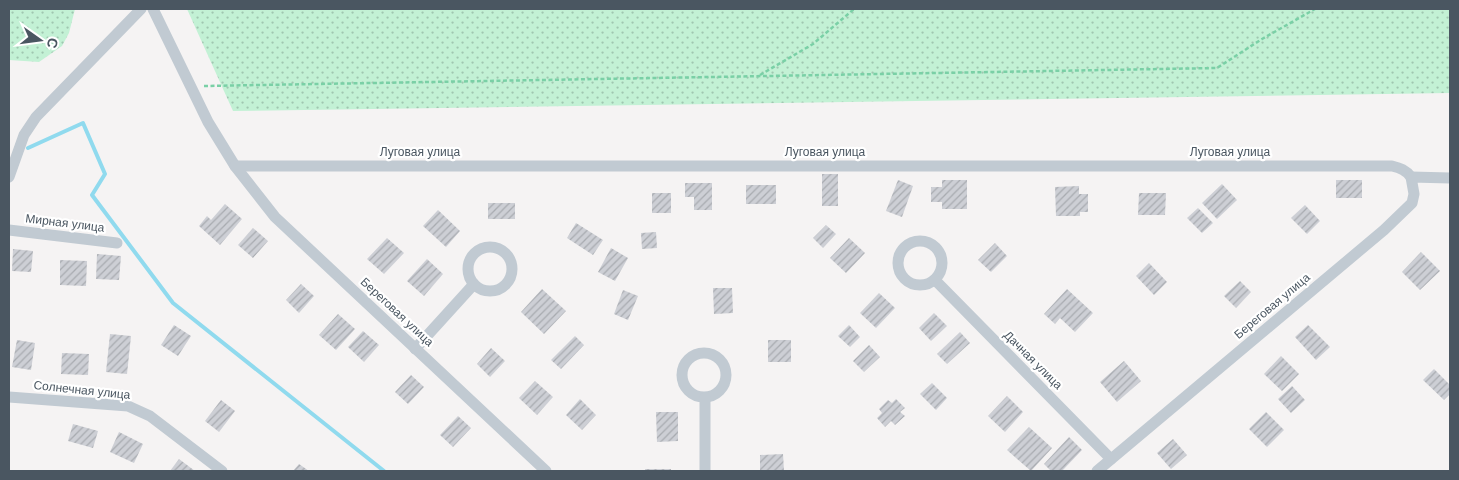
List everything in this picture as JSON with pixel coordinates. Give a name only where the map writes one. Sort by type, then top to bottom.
[{"type":"street","points":[[9,177],[24,134],[36,117],[141,9]]},
{"type":"street","name":"Береговая улица","points":[[153,9],[208,122],[236,166],[275,217],[546,471]]},
{"type":"street","name":"Луговая улица","points":[[236,166],[1392,166],[1402,168],[1411,177]]},
{"type":"street","points":[[1411,177],[1450,178]]},
{"type":"street","name":"Береговая улица","points":[[1097,471],[1412,203],[1414,194],[1411,177]]},
{"type":"street","name":"Мирная улица","points":[[9,230],[117,243]]},
{"type":"street","name":"Дачная улица","points":[[935,280],[1112,459]]},
{"type":"street","points":[[415,348],[474,284]]},
{"type":"street","name":"Солнечная улица","points":[[9,397],[128,406],[150,416],[222,471]]},
{"type":"street","points":[[704,398],[705,471]]},
{"type":"path","points":[[758,76],[813,44],[854,9]]},
{"type":"path","points":[[190,86],[1218,68],[1262,39],[1315,9]]},
{"type":"green space","points":[[9,9],[75,9],[69,33],[62,46],[39,62],[9,60]]},
{"type":"green space","points":[[187,9],[1450,9],[1450,93],[233,111]]},
{"type":"building","points":[[822,174],[838,174],[838,206],[822,206]]},
{"type":"building","points":[[898,180],[913,186],[902,217],[886,211]]},
{"type":"building","points":[[942,180],[967,180],[967,209],[942,209],[942,202],[931,202],[931,187],[942,187]]},
{"type":"building","points":[[1336,180],[1362,180],[1362,198],[1336,198]]},
{"type":"building","points":[[685,183],[712,183],[712,210],[694,210],[694,197],[685,197]]},
{"type":"building","points":[[1222,184],[1237,200],[1217,219],[1202,203]]},
{"type":"building","points":[[746,185],[776,185],[776,204],[746,204]]},
{"type":"building","points":[[1079,186],[1079,194],[1088,194],[1088,212],[1080,212],[1080,216],[1056,216],[1055,187]]},
{"type":"building","points":[[652,193],[671,193],[671,213],[652,213]]},
{"type":"building","points":[[1139,193],[1166,193],[1165,215],[1138,215]]},
{"type":"building","points":[[488,203],[515,203],[515,219],[488,219]]},
{"type":"building","points":[[225,204],[242,219],[220,245],[199,226],[207,216],[211,220]]},
{"type":"building","points":[[1305,205],[1320,221],[1307,234],[1291,218]]},
{"type":"building","points":[[1198,208],[1213,223],[1202,233],[1187,218]]},
{"type":"building","points":[[438,210],[460,231],[446,247],[423,226]]},
{"type":"building","points":[[576,223],[603,240],[593,255],[567,238]]},
{"type":"building","points":[[826,225],[836,234],[823,248],[813,238]]},
{"type":"building","points":[[253,228],[268,241],[253,258],[238,245]]},
{"type":"building","points":[[656,232],[657,248],[642,249],[641,233]]},
{"type":"building","points":[[387,238],[404,253],[384,274],[367,259]]},
{"type":"building","points":[[849,238],[865,253],[846,273],[830,258]]},
{"type":"building","points":[[995,243],[1007,256],[991,272],[978,260]]},
{"type":"building","points":[[611,248],[628,258],[615,281],[598,272]]},
{"type":"building","points":[[13,249],[33,251],[31,272],[12,271]]},
{"type":"building","points":[[1421,252],[1440,271],[1420,290],[1402,272]]},
{"type":"building","points":[[97,254],[121,256],[119,280],[96,279]]},
{"type":"building","points":[[427,259],[443,274],[424,296],[407,281]]},
{"type":"building","points":[[60,260],[87,261],[86,286],[60,285]]},
{"type":"building","points":[[1149,263],[1167,282],[1154,295],[1136,276]]},
{"type":"building","points":[[1240,281],[1251,292],[1236,308],[1224,296]]},
{"type":"building","points":[[301,284],[314,296],[299,313],[286,300]]},
{"type":"building","points":[[713,288],[732,288],[733,313],[714,314]]},
{"type":"building","points":[[542,289],[566,311],[544,334],[521,312]]},
{"type":"building","points":[[1067,289],[1093,313],[1075,332],[1060,318],[1055,324],[1044,314]]},
{"type":"building","points":[[623,290],[638,296],[628,320],[614,314]]},
{"type":"building","points":[[879,293],[895,308],[876,328],[860,313]]},
{"type":"building","points":[[934,313],[947,326],[931,341],[919,328]]},
{"type":"building","points":[[338,314],[355,329],[336,350],[319,335]]},
{"type":"building","points":[[174,325],[191,336],[178,356],[161,345]]},
{"type":"building","points":[[849,325],[860,337],[850,347],[838,336]]},
{"type":"building","points":[[1308,325],[1330,347],[1316,360],[1295,337]]},
{"type":"building","points":[[363,331],[379,345],[364,362],[348,347]]},
{"type":"building","points":[[960,332],[970,343],[947,364],[937,354]]},
{"type":"building","points":[[110,334],[131,336],[127,374],[106,372]]},
{"type":"building","points":[[575,336],[584,345],[561,369],[551,360]]},
{"type":"building","points":[[17,340],[35,343],[31,370],[12,367]]},
{"type":"building","points":[[768,340],[791,340],[791,362],[768,362]]},
{"type":"building","points":[[869,345],[880,357],[864,372],[853,361]]},
{"type":"building","points":[[491,348],[505,361],[490,377],[477,364]]},
{"type":"building","points":[[62,353],[89,354],[88,375],[61,374]]},
{"type":"building","points":[[1281,356],[1299,374],[1282,391],[1264,374]]},
{"type":"building","points":[[1124,361],[1141,381],[1117,402],[1100,382]]},
{"type":"building","points":[[1434,369],[1450,385],[1450,394],[1444,400],[1423,380]]},
{"type":"building","points":[[411,375],[424,387],[408,404],[395,392]]},
{"type":"building","points":[[535,381],[553,397],[537,415],[519,398]]},
{"type":"building","points":[[932,383],[947,398],[936,410],[920,394]]},
{"type":"building","points":[[1292,386],[1305,400],[1291,413],[1278,399]]},
{"type":"building","points":[[1007,396],[1023,412],[1005,432],[988,416]]},
{"type":"building","points":[[580,399],[596,415],[582,430],[566,415]]},
{"type":"building","points":[[896,399],[905,408],[900,412],[905,416],[895,425],[891,421],[885,427],[877,418],[882,413],[879,409],[888,400],[892,403]]},
{"type":"building","points":[[221,400],[235,411],[219,432],[205,421]]},
{"type":"building","points":[[656,412],[678,412],[678,441],[657,442]]},
{"type":"building","points":[[1266,412],[1284,430],[1267,447],[1249,429]]},
{"type":"building","points":[[458,416],[471,428],[453,447],[440,435]]},
{"type":"building","points":[[73,424],[98,431],[93,448],[68,441]]},
{"type":"building","points":[[1029,427],[1052,448],[1031,471],[1007,450]]},
{"type":"building","points":[[119,432],[143,444],[134,463],[110,452]]},
{"type":"building","points":[[1069,437],[1082,450],[1062,471],[1051,471],[1044,464]]},
{"type":"building","points":[[1173,439],[1187,455],[1171,469],[1157,453]]},
{"type":"building","points":[[783,454],[784,471],[760,471],[760,455]]},
{"type":"building","points":[[179,459],[195,471],[170,471]]},
{"type":"building","points":[[299,464],[309,471],[293,471]]},
{"type":"building","points":[[645,469],[671,469],[671,471],[645,471]]},
{"type":"waterway","points":[[28,148],[83,123],[105,174],[92,195],[173,303],[384,471]]}]
